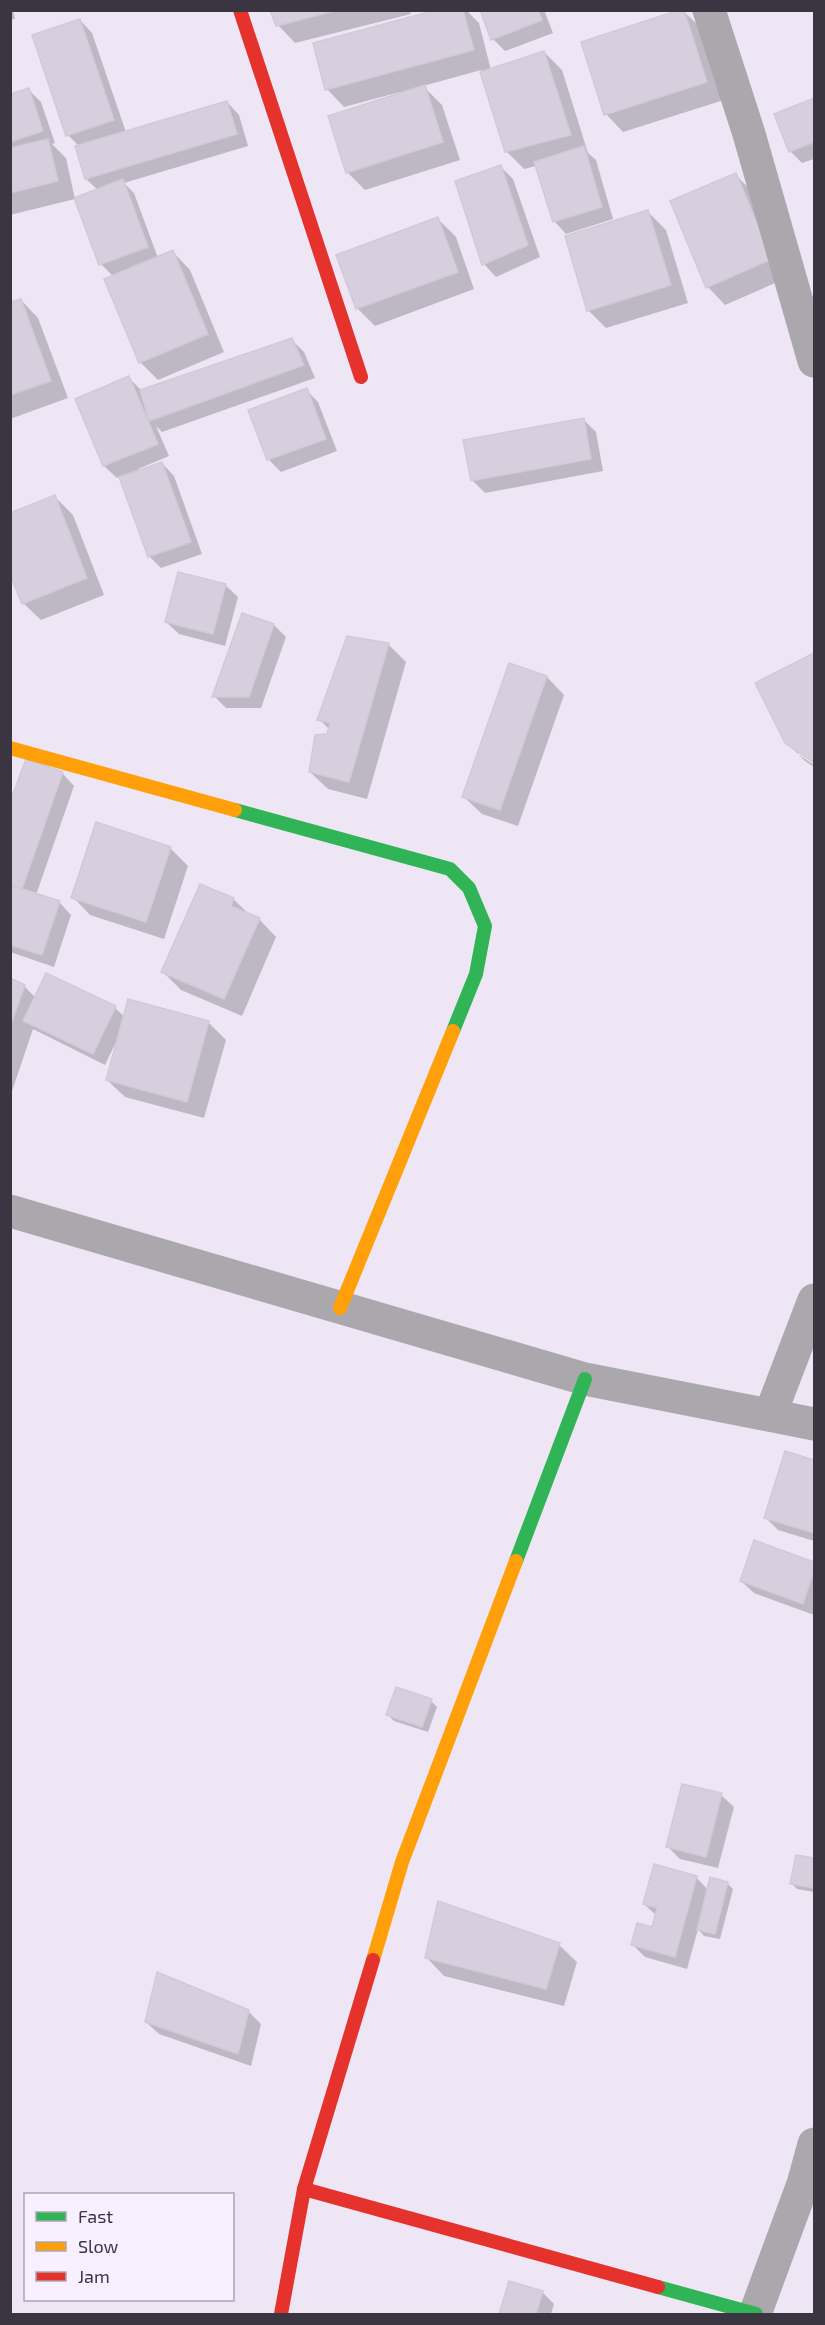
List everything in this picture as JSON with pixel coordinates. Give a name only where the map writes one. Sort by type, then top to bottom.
[{"type":"street","points":[[240,10],[361,377]]},
{"type":"street","points":[[709,10],[749,134],[814,361]]},
{"type":"street","points":[[10,748],[450,869],[469,888],[485,926],[476,974],[340,1308]]},
{"type":"street","points":[[10,1211],[585,1379],[814,1424]]},
{"type":"street","points":[[770,1415],[814,1300]]},
{"type":"street","points":[[281,2314],[304,2189],[402,1862],[585,1379]]},
{"type":"street","points":[[304,2189],[756,2314],[803,2184],[814,2144]]},
{"type":"building","points":[[270,10],[338,10],[276,26]]},
{"type":"building","points":[[436,10],[463,10],[474,50],[325,90],[313,43]]},
{"type":"building","points":[[480,10],[538,10],[542,20],[491,40]]},
{"type":"building","points":[[684,10],[707,82],[604,115],[581,42]]},
{"type":"building","points":[[80,19],[114,120],[66,136],[32,35]]},
{"type":"building","points":[[544,51],[571,135],[505,152],[480,72]]},
{"type":"building","points":[[425,85],[443,142],[346,173],[328,116]]},
{"type":"building","points":[[29,88],[43,131],[10,142],[10,94]]},
{"type":"building","points":[[814,98],[814,142],[789,152],[774,114]]},
{"type":"building","points":[[227,101],[237,134],[85,179],[75,146]]},
{"type":"building","points":[[48,139],[58,181],[10,193],[10,148]]},
{"type":"building","points":[[584,146],[602,207],[553,222],[534,162]]},
{"type":"building","points":[[501,165],[528,245],[482,265],[455,181]]},
{"type":"building","points":[[736,173],[772,259],[706,288],[670,201]]},
{"type":"building","points":[[123,179],[148,247],[99,265],[74,198]]},
{"type":"building","points":[[648,210],[671,285],[587,311],[565,236]]},
{"type":"building","points":[[438,217],[458,272],[356,309],[336,255]]},
{"type":"building","points":[[173,250],[208,334],[139,363],[104,279]]},
{"type":"building","points":[[21,299],[51,381],[10,395],[10,302]]},
{"type":"building","points":[[292,338],[304,365],[149,421],[140,390]]},
{"type":"building","points":[[129,376],[158,444],[103,466],[75,399]]},
{"type":"building","points":[[307,388],[326,439],[267,460],[248,410]]},
{"type":"building","points":[[584,418],[591,459],[471,481],[463,440]]},
{"type":"building","points":[[162,462],[191,542],[148,557],[119,477]]},
{"type":"building","points":[[55,495],[87,578],[22,604],[10,574],[10,513]]},
{"type":"building","points":[[178,572],[226,584],[213,634],[165,622]]},
{"type":"building","points":[[242,613],[274,624],[249,697],[212,697]]},
{"type":"building","points":[[347,636],[389,643],[349,782],[309,772],[315,735],[327,734],[330,723],[317,720]]},
{"type":"building","points":[[814,653],[814,763],[785,743],[755,683]]},
{"type":"building","points":[[509,663],[547,676],[500,810],[462,797]]},
{"type":"building","points":[[26,759],[63,772],[22,889],[10,885],[10,802]]},
{"type":"building","points":[[96,822],[171,847],[146,922],[71,898]]},
{"type":"building","points":[[200,884],[234,898],[231,906],[260,918],[224,999],[161,972]]},
{"type":"building","points":[[10,885],[60,901],[42,955],[10,945]]},
{"type":"building","points":[[46,973],[116,1006],[93,1054],[23,1021]]},
{"type":"building","points":[[10,978],[25,985],[10,1027]]},
{"type":"building","points":[[128,999],[209,1021],[187,1102],[106,1080]]},
{"type":"building","points":[[785,1451],[814,1460],[814,1533],[764,1518]]},
{"type":"building","points":[[754,1540],[814,1562],[814,1571],[803,1604],[740,1581]]},
{"type":"building","points":[[396,1687],[432,1699],[422,1727],[386,1715]]},
{"type":"building","points":[[682,1784],[722,1793],[706,1857],[666,1847]]},
{"type":"building","points":[[796,1855],[814,1858],[814,1888],[790,1884]]},
{"type":"building","points":[[654,1864],[697,1876],[675,1957],[631,1945],[637,1923],[652,1927],[657,1908],[643,1904]]},
{"type":"building","points":[[710,1877],[728,1882],[715,1934],[697,1930]]},
{"type":"building","points":[[438,1901],[560,1943],[546,1989],[425,1958]]},
{"type":"building","points":[[157,1972],[249,2010],[238,2054],[145,2022]]},
{"type":"building","points":[[509,2281],[543,2291],[536,2314],[499,2314]]},
{"type":"traffic: fast","points":[[235,810],[450,869],[469,888],[485,926],[476,974],[453,1031]]},
{"type":"traffic: fast","points":[[516,1561],[585,1379]]},
{"type":"traffic: fast","points":[[658,2287],[756,2314]]},
{"type":"traffic: slow","points":[[10,748],[235,810]]},
{"type":"traffic: slow","points":[[340,1308],[453,1031]]},
{"type":"traffic: slow","points":[[373,1960],[402,1862],[516,1561]]},
{"type":"traffic: jam","points":[[240,10],[361,377]]},
{"type":"traffic: jam","points":[[281,2314],[304,2189],[373,1960]]},
{"type":"traffic: jam","points":[[304,2189],[658,2287]]}]
